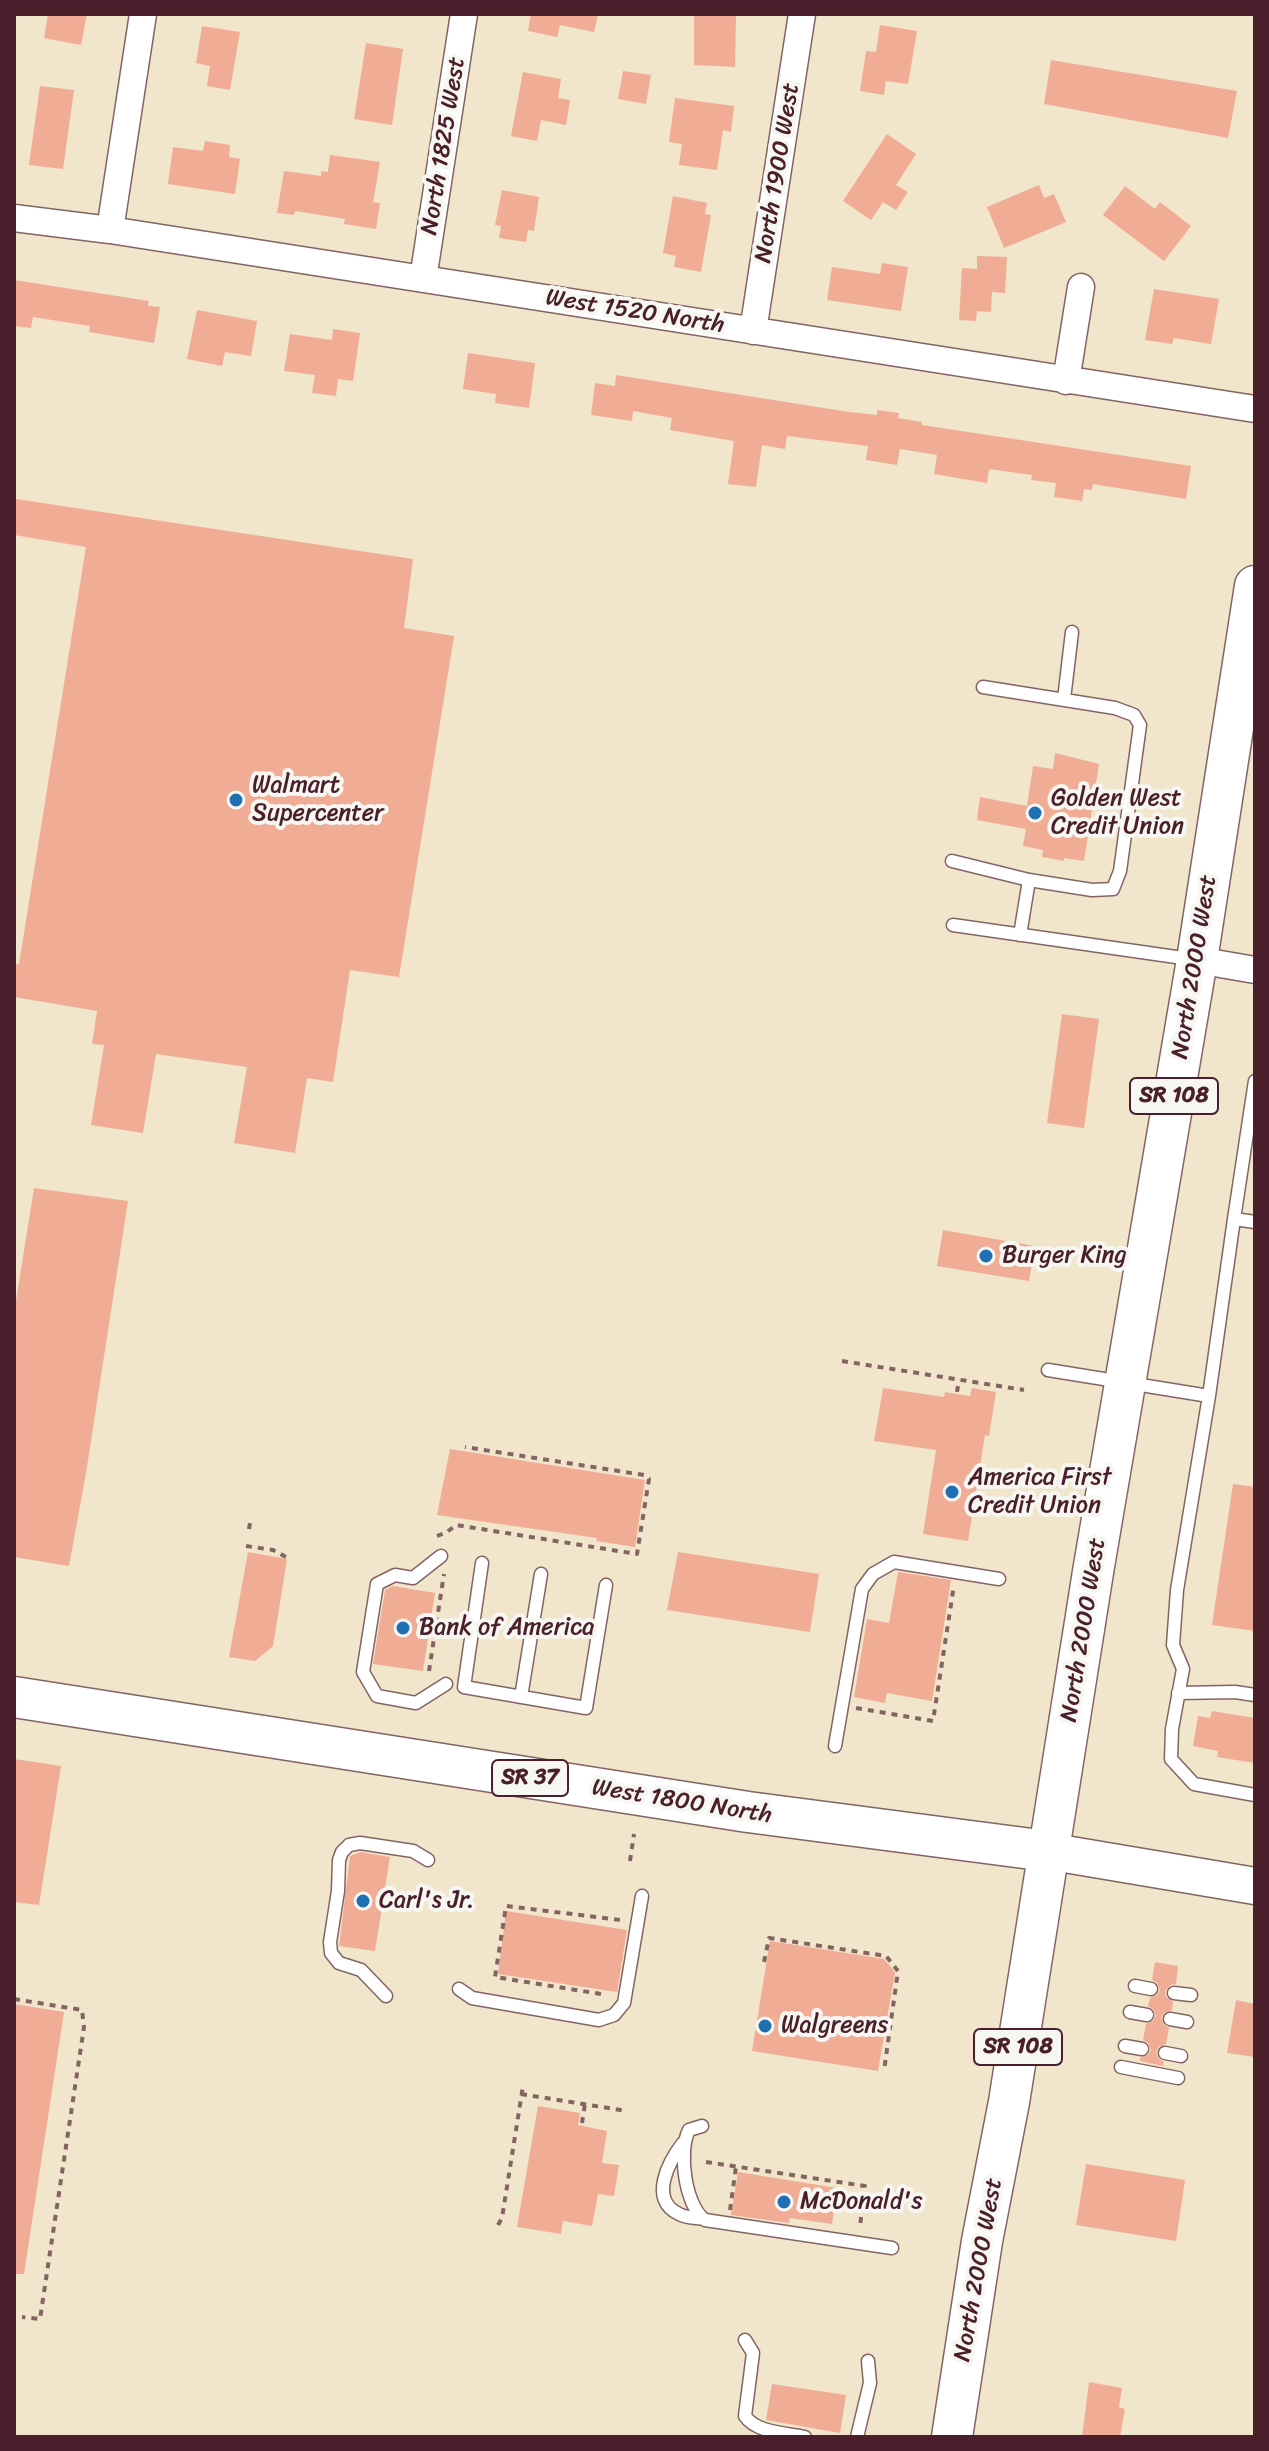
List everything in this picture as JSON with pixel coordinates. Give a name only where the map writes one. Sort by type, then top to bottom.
[{"type":"main road","name":"North 2000 West","points":[[952,2437],[982,2241],[1009,2102],[1047,1851],[1197,960],[1255,586]]},
{"type":"main road","name":"West 1800 North","points":[[14,1697],[733,1810],[1047,1851],[1255,1886]]},
{"type":"street","points":[[110,230],[143,14]]},
{"type":"street","name":"North 1825 West","points":[[423,279],[464,14]]},
{"type":"street","name":"North 1900 West","points":[[753,331],[802,14]]},
{"type":"street","name":"West 1520 North","points":[[14,218],[110,230],[1255,409]]},
{"type":"street","points":[[1066,381],[1081,287]]},
{"type":"street","points":[[1197,960],[1255,970]]},
{"type":"lane","points":[[1064,699],[1072,632]]},
{"type":"lane","points":[[952,861],[1029,880],[1105,890],[1113,889],[1120,871],[1140,725],[1134,715],[1115,708],[983,687]]},
{"type":"lane","points":[[1020,935],[1029,880]]},
{"type":"lane","points":[[953,925],[1197,960]]},
{"type":"lane","points":[[1255,1081],[1250,1146],[1234,1219],[1177,1590],[1173,1645],[1183,1669],[1172,1729],[1171,1759],[1194,1784],[1255,1795]]},
{"type":"lane","points":[[1234,1219],[1255,1222]]},
{"type":"lane","points":[[1048,1370],[1209,1396]]},
{"type":"lane","points":[[441,1556],[413,1578],[395,1575],[377,1584],[363,1672],[377,1696],[416,1703],[446,1684]]},
{"type":"lane","points":[[835,1746],[862,1589],[867,1580],[894,1562],[999,1579]]},
{"type":"lane","points":[[482,1563],[464,1687],[586,1708],[606,1585]]},
{"type":"lane","points":[[521,1697],[541,1574]]},
{"type":"lane","points":[[1178,1693],[1235,1692],[1255,1695]]},
{"type":"lane","points":[[386,1996],[361,1970],[339,1963],[331,1953],[339,1860],[349,1845],[360,1843],[413,1851],[428,1860]]},
{"type":"lane","points":[[459,1989],[472,1998],[599,2020],[614,2015],[624,2003],[642,1896]]},
{"type":"lane","points":[[1135,1986],[1151,1989]]},
{"type":"lane","points":[[1174,1993],[1191,1995]]},
{"type":"lane","points":[[1130,2012],[1147,2015]]},
{"type":"lane","points":[[1170,2019],[1187,2022]]},
{"type":"lane","points":[[1125,2046],[1142,2049]]},
{"type":"lane","points":[[1165,2053],[1181,2056]]},
{"type":"lane","points":[[1121,2067],[1178,2078]]},
{"type":"lane","points":[[702,2126],[689,2130],[665,2174],[663,2193],[672,2209],[679,2214],[892,2248]]},
{"type":"lane","points":[[683,2143],[691,2204],[705,2220]]},
{"type":"lane","points":[[745,2340],[753,2353],[745,2416],[750,2424],[805,2437]]},
{"type":"lane","points":[[857,2437],[870,2383],[868,2361]]},
{"type":"path","points":[[842,1361],[1024,1390]]},
{"type":"path","points":[[957,1392],[959,1380]]},
{"type":"path","points":[[437,1536],[456,1525],[637,1554],[649,1479],[644,1475],[465,1447]]},
{"type":"path","points":[[246,1546],[273,1550],[286,1557]]},
{"type":"path","points":[[842,1706],[933,1721],[956,1572]]},
{"type":"path","points":[[429,1671],[444,1574]]},
{"type":"path","points":[[630,1861],[634,1834]]},
{"type":"path","points":[[601,1994],[495,1977],[506,1906],[621,1922],[622,1914]]},
{"type":"path","points":[[764,1962],[769,1938],[886,1956],[898,1971],[884,2071]]},
{"type":"path","points":[[14,1999],[82,2010],[84,2027],[40,2319],[22,2317]]},
{"type":"path","points":[[498,2225],[502,2218],[523,2086]]},
{"type":"path","points":[[521,2094],[627,2111]]},
{"type":"path","points":[[582,2123],[585,2104]]},
{"type":"path","points":[[706,2162],[865,2186],[859,2235]]},
{"type":"path","points":[[729,2216],[736,2166]]},
{"type":"building","points":[[48,14],[87,14],[81,45],[44,38]]},
{"type":"building","points":[[531,14],[598,14],[594,32],[560,25],[557,37],[528,31]]},
{"type":"building","points":[[694,14],[736,14],[735,67],[694,65]]},
{"type":"building","points":[[880,25],[917,31],[908,84],[886,81],[884,95],[860,91],[866,51],[876,52]]},
{"type":"building","points":[[202,26],[240,32],[230,90],[207,86],[210,66],[196,63]]},
{"type":"building","points":[[366,43],[403,49],[392,125],[354,119]]},
{"type":"building","points":[[1051,60],[1237,91],[1228,138],[1044,104]]},
{"type":"building","points":[[623,71],[651,75],[646,104],[618,99]]},
{"type":"building","points":[[523,72],[561,79],[558,98],[570,100],[566,125],[541,120],[537,141],[511,136]]},
{"type":"building","points":[[40,86],[74,90],[63,169],[29,165]]},
{"type":"building","points":[[675,98],[734,106],[731,132],[723,130],[717,170],[679,165],[682,144],[669,142]]},
{"type":"building","points":[[887,134],[916,154],[896,185],[908,192],[896,210],[883,202],[871,220],[843,201]]},
{"type":"building","points":[[205,141],[230,145],[229,157],[240,159],[235,194],[168,184],[173,147],[203,151]]},
{"type":"building","points":[[330,155],[380,162],[373,202],[380,203],[376,229],[344,224],[345,219],[295,211],[294,215],[277,213],[284,171],[321,176],[321,171],[328,172]]},
{"type":"building","points":[[1039,185],[1044,198],[1054,194],[1066,222],[1004,248],[987,207]]},
{"type":"building","points":[[1125,186],[1155,209],[1160,202],[1191,226],[1164,261],[1103,215]]},
{"type":"building","points":[[502,190],[539,197],[534,231],[528,230],[526,242],[499,238],[501,226],[495,225]]},
{"type":"building","points":[[673,196],[707,203],[705,214],[711,215],[701,272],[674,267],[676,256],[663,253]]},
{"type":"building","points":[[977,256],[1007,257],[1005,293],[992,292],[991,312],[977,311],[976,321],[959,320],[962,268],[977,269]]},
{"type":"building","points":[[882,263],[908,267],[901,311],[827,300],[832,267],[880,274]]},
{"type":"building","points":[[14,280],[149,301],[148,306],[160,307],[154,343],[89,332],[90,326],[33,317],[31,328],[14,326]]},
{"type":"building","points":[[1154,289],[1219,299],[1211,344],[1174,338],[1172,344],[1145,340]]},
{"type":"building","points":[[197,310],[257,321],[251,356],[225,352],[222,366],[187,359]]},
{"type":"building","points":[[333,329],[360,333],[353,381],[338,379],[336,396],[312,393],[315,375],[284,371],[290,334],[332,340]]},
{"type":"building","points":[[468,353],[535,363],[529,408],[495,403],[496,394],[463,389]]},
{"type":"building","points":[[616,375],[849,412],[877,415],[877,410],[899,413],[898,418],[922,422],[922,425],[1191,466],[1186,499],[1093,484],[1092,490],[1084,489],[1082,501],[1054,497],[1056,483],[1031,480],[1032,475],[989,469],[987,483],[934,474],[937,455],[900,449],[897,465],[866,460],[868,446],[787,436],[785,449],[762,445],[756,487],[728,484],[734,441],[670,430],[672,418],[633,411],[632,421],[591,415],[595,383],[615,386]]},
{"type":"building","name":"Walmart Supercenter","points":[[16,499],[413,559],[404,628],[454,636],[399,977],[350,970],[333,1082],[307,1078],[295,1153],[234,1143],[247,1067],[156,1054],[143,1133],[91,1125],[104,1045],[92,1044],[97,1011],[14,997],[14,964],[19,964],[86,547],[14,535]]},
{"type":"building","name":"Golden West Credit Union","points":[[1055,753],[1099,764],[1084,861],[1042,857],[1043,850],[1023,846],[1026,829],[977,820],[980,797],[1027,806],[1033,766],[1053,769]]},
{"type":"building","points":[[1062,1014],[1099,1019],[1084,1128],[1047,1123]]},
{"type":"building","points":[[34,1188],[128,1201],[69,1566],[14,1557],[14,1313]]},
{"type":"building","name":"Burger King","points":[[943,1230],[1035,1246],[1029,1281],[937,1266]]},
{"type":"building","name":"America First Credit Union","points":[[883,1388],[944,1397],[945,1392],[970,1396],[972,1388],[996,1392],[989,1436],[985,1435],[968,1541],[923,1534],[936,1450],[874,1441]]},
{"type":"building","points":[[450,1449],[645,1480],[635,1547],[596,1541],[597,1538],[437,1515]]},
{"type":"building","points":[[1233,1484],[1255,1487],[1255,1631],[1212,1625]]},
{"type":"building","points":[[248,1552],[287,1559],[273,1646],[255,1661],[229,1657]]},
{"type":"building","points":[[678,1552],[819,1574],[810,1632],[667,1610]]},
{"type":"building","points":[[898,1572],[951,1580],[932,1701],[887,1693],[885,1703],[854,1697],[867,1619],[889,1623]]},
{"type":"building","name":"Bank of America","points":[[393,1586],[435,1593],[423,1671],[373,1664],[385,1590]]},
{"type":"building","points":[[1212,1711],[1255,1718],[1255,1763],[1217,1757],[1218,1751],[1193,1746],[1198,1716],[1210,1718]]},
{"type":"building","points":[[14,1759],[61,1766],[39,1905],[14,1902]]},
{"type":"building","name":"Carl's Jr.","points":[[360,1852],[390,1857],[375,1951],[339,1946],[350,1856]]},
{"type":"building","points":[[506,1911],[627,1930],[617,1992],[498,1974]]},
{"type":"building","name":"Walgreens","points":[[770,1941],[884,1959],[895,1972],[878,2071],[752,2051]]},
{"type":"building","points":[[1155,1962],[1178,1966],[1176,1984],[1165,1991],[1166,1997],[1173,2002],[1172,2010],[1161,2018],[1169,2028],[1166,2044],[1156,2052],[1164,2062],[1163,2066],[1140,2061],[1151,2050],[1143,2040],[1146,2024],[1156,2016],[1148,2006],[1150,1998],[1160,1990],[1152,1980]]},
{"type":"building","points":[[1236,2000],[1255,2004],[1255,2057],[1227,2053]]},
{"type":"building","points":[[14,2004],[64,2012],[24,2274],[14,2274]]},
{"type":"building","points":[[538,2106],[580,2113],[578,2125],[607,2131],[602,2163],[619,2165],[614,2196],[598,2194],[592,2226],[563,2221],[561,2234],[517,2227]]},
{"type":"building","points":[[1086,2164],[1185,2180],[1176,2241],[1076,2225]]},
{"type":"building","name":"McDonald's","points":[[738,2172],[837,2188],[832,2224],[790,2218],[789,2223],[731,2215]]},
{"type":"building","points":[[1089,2382],[1122,2388],[1119,2407],[1125,2409],[1120,2437],[1082,2437]]},
{"type":"building","points":[[772,2384],[846,2395],[840,2433],[766,2420]]},
{"type":"place","name":"Walmart Supercenter","points":[[236,800]]},
{"type":"place","name":"Golden West Credit Union","points":[[1035,813]]},
{"type":"place","name":"Burger King","points":[[986,1256]]},
{"type":"place","name":"America First Credit Union","points":[[952,1492]]},
{"type":"place","name":"Bank of America","points":[[403,1628]]},
{"type":"place","name":"Carl's Jr.","points":[[363,1901]]},
{"type":"place","name":"Walgreens","points":[[765,2026]]},
{"type":"place","name":"McDonald's","points":[[784,2202]]}]
